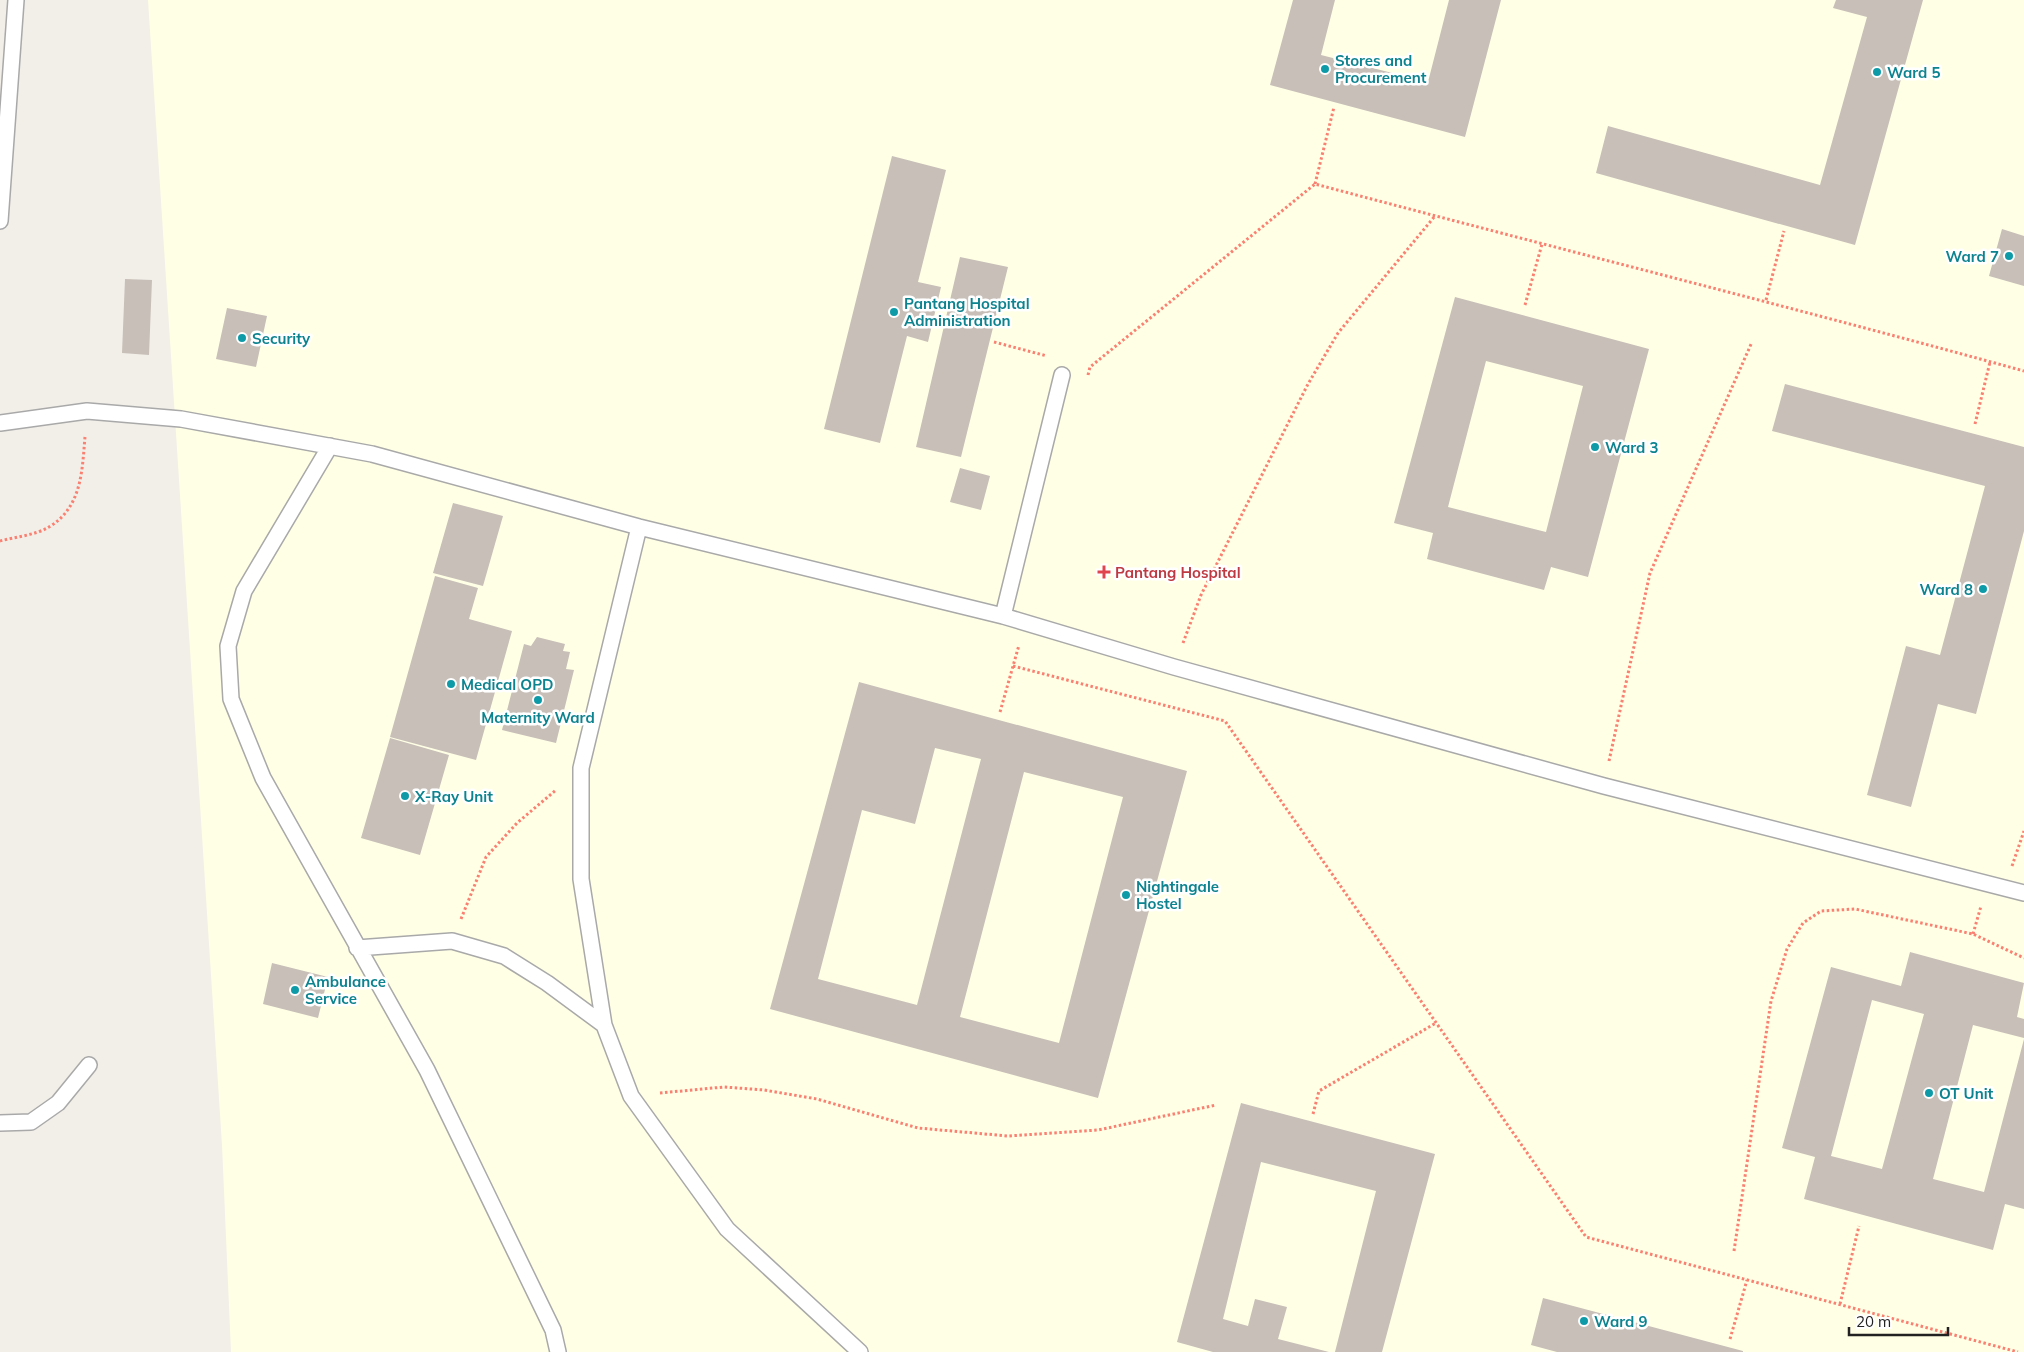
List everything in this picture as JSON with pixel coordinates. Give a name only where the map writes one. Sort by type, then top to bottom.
[{"type":"lane","points":[[0,221],[16,0]]},
{"type":"lane","points":[[1003,616],[1062,375]]},
{"type":"lane","points":[[0,423],[87,411],[181,419],[372,454],[639,527],[1003,616],[1174,668],[1604,786],[2024,893]]},
{"type":"lane","points":[[330,446],[244,591],[228,646],[231,699],[263,778],[426,1070],[554,1330],[558,1352]]},
{"type":"lane","points":[[639,527],[581,768],[580,879],[604,1025],[631,1096],[727,1228],[860,1352]]},
{"type":"lane","points":[[357,948],[452,941],[504,956],[547,983],[604,1025]]},
{"type":"lane","points":[[0,1123],[31,1122],[58,1103],[89,1065]]},
{"type":"path","points":[[1080,364],[1090,367],[1315,184],[1334,107]]},
{"type":"path","points":[[1315,184],[1542,244],[1766,300],[2024,371]]},
{"type":"path","points":[[1174,668],[1201,595],[1318,367],[1338,333],[1435,216]]},
{"type":"path","points":[[1766,300],[1784,231]]},
{"type":"path","points":[[1525,305],[1542,244]]},
{"type":"path","points":[[994,342],[1052,357]]},
{"type":"path","points":[[1604,786],[1650,573],[1752,342]]},
{"type":"path","points":[[1975,424],[1990,362]]},
{"type":"path","points":[[0,541],[48,528],[71,508],[81,482],[87,411]]},
{"type":"path","points":[[1000,712],[1025,622]]},
{"type":"path","points":[[1013,666],[1224,721],[1586,1237],[2018,1352]]},
{"type":"path","points":[[452,941],[486,858],[517,823],[581,768]]},
{"type":"path","points":[[2004,888],[2024,831]]},
{"type":"path","points":[[1734,1251],[1771,1001],[1787,949],[1803,923],[1821,910],[1855,909],[1973,934],[2024,958]]},
{"type":"path","points":[[1313,1114],[1319,1091],[1436,1023]]},
{"type":"path","points":[[631,1096],[724,1087],[764,1090],[817,1099],[918,1128],[1008,1136],[1098,1130],[1216,1105]]},
{"type":"path","points":[[1840,1304],[1859,1226]]},
{"type":"path","points":[[1730,1339],[1747,1280]]},
{"type":"shaded area","name":"Pantang Hospital","points":[[148,0],[2024,0],[2024,1352],[231,1352],[222,1145]]},
{"type":"building","name":"Stores and Procurement","points":[[1293,0],[1335,0],[1321,55],[1428,82],[1449,0],[1501,0],[1465,137],[1270,85]]},
{"type":"building","name":"Ward 5","points":[[1836,0],[1923,0],[1855,245],[1596,173],[1608,126],[1820,185],[1867,17],[1833,8]]},
{"type":"building","name":"Pantang Hospital Administration","points":[[892,156],[946,170],[918,282],[941,287],[928,342],[907,336],[880,443],[824,429]]},
{"type":"building","name":"Ward 7","points":[[2002,229],[2024,236],[2024,286],[1989,276]]},
{"type":"building","points":[[960,257],[1008,267],[961,457],[916,447]]},
{"type":"building","points":[[125,279],[152,280],[149,355],[122,353]]},
{"type":"building","name":"Ward 3","points":[[1455,297],[1649,349],[1588,577],[1551,567],[1544,590],[1427,559],[1433,533],[1394,523]],"holes":[[[1486,361],[1583,386],[1546,532],[1448,507]]]},
{"type":"building","name":"Security","points":[[227,308],[267,316],[256,367],[216,359]]},
{"type":"building","name":"Ward 8","points":[[1785,384],[2024,447],[2024,531],[1976,714],[1938,704],[1911,807],[1867,795],[1906,646],[1940,655],[1985,486],[1772,431]]},
{"type":"building","points":[[960,468],[990,476],[981,510],[950,502]]},
{"type":"building","points":[[453,503],[503,516],[483,586],[433,573]]},
{"type":"building","name":"Medical OPD","points":[[435,576],[478,588],[469,619],[512,631],[476,760],[390,737]]},
{"type":"building","name":"Maternity Ward","points":[[537,637],[565,644],[563,651],[570,652],[566,669],[574,670],[556,743],[502,730],[524,644],[531,646]]},
{"type":"building","name":"Nightingale Hostel","points":[[859,682],[1187,771],[1098,1098],[770,1009]],"holes":[[[935,748],[981,759],[917,1005],[818,979],[862,810],[915,824]],[[1024,772],[1123,797],[1059,1043],[960,1017]]]},
{"type":"building","name":"X-Ray Unit","points":[[390,738],[449,755],[420,855],[361,838]]},
{"type":"building","name":"OT Unit","points":[[1910,952],[2024,983],[2017,1017],[2024,1019],[2024,1038],[1973,1025],[1933,1179],[1984,1192],[2024,1039],[2024,1209],[2005,1204],[1993,1250],[1804,1199],[1815,1157],[1782,1148],[1831,967],[1901,986]],"holes":[[[1872,1000],[1924,1014],[1882,1169],[1831,1156]]]},
{"type":"building","name":"Ambulance Service","points":[[272,963],[328,977],[318,1018],[263,1004]]},
{"type":"building","points":[[1241,1103],[1435,1154],[1382,1352],[1335,1352],[1376,1191],[1261,1162],[1223,1319],[1248,1326],[1255,1299],[1287,1307],[1278,1339],[1329,1352],[1213,1352],[1177,1342]]},
{"type":"building","name":"Ward 9","points":[[1543,1298],[1743,1352],[1557,1352],[1531,1345]]},
{"type":"place","name":"Stores and Procurement","points":[[1325,69]]},
{"type":"place","name":"Ward 5","points":[[1877,72]]},
{"type":"place","name":"Ward 7","points":[[2009,256]]},
{"type":"place","name":"Pantang Hospital Administration","points":[[894,312]]},
{"type":"place","name":"Security","points":[[242,338]]},
{"type":"place","name":"Ward 3","points":[[1595,447]]},
{"type":"place","name":"Pantang Hospital","points":[[1104,572]]},
{"type":"place","name":"Ward 8","points":[[1983,589]]},
{"type":"place","name":"Medical OPD","points":[[451,684]]},
{"type":"place","name":"Maternity Ward","points":[[538,700]]},
{"type":"place","name":"X-Ray Unit","points":[[405,796]]},
{"type":"place","name":"Nightingale Hostel","points":[[1126,895]]},
{"type":"place","name":"Ambulance Service","points":[[295,990]]},
{"type":"place","name":"OT Unit","points":[[1929,1093]]},
{"type":"place","name":"Ward 9","points":[[1584,1321]]}]
